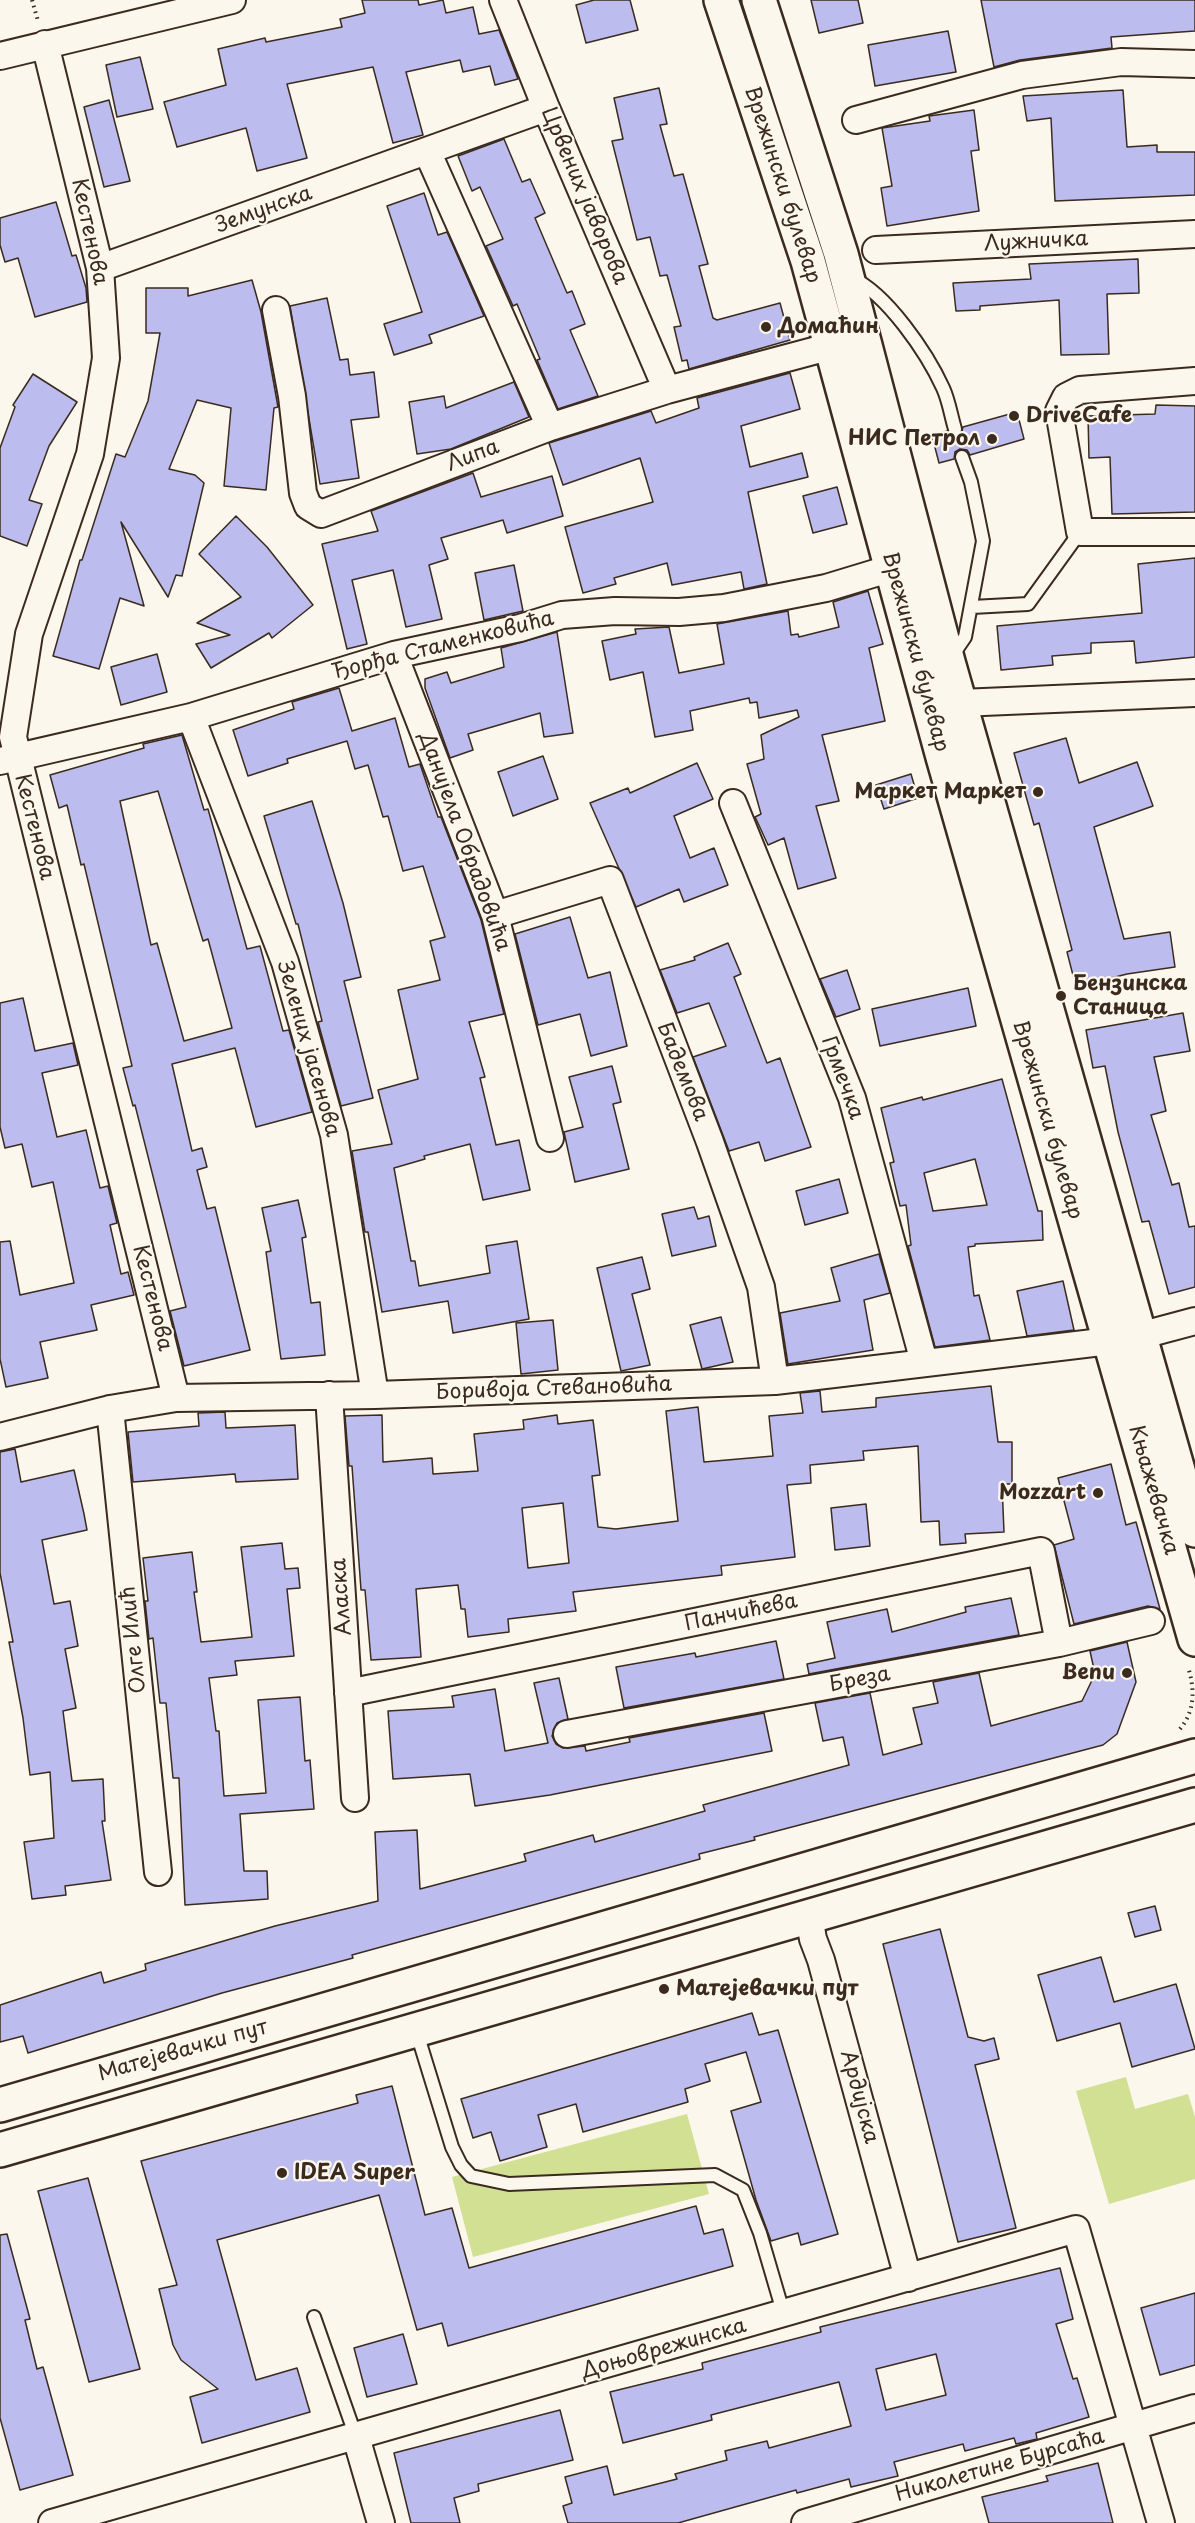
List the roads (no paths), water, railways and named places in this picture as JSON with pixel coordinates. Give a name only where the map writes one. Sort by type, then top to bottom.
[{"type":"main road","name":"Врежински булевар","points":[[721,0],[808,261],[892,568],[1125,1339]]},
{"type":"main road","name":"Врежински булевар","points":[[759,0],[847,276],[1125,1339]]},
{"type":"main road","name":"Књажевачка","points":[[1125,1339],[1195,1530]]},
{"type":"main road","name":"Књажевачка","points":[[1125,1339],[1195,1639]]},
{"type":"main road","name":"Матејевачки пут","points":[[0,2105],[1195,1756]]},
{"type":"main road","name":"Матејевачки пут","points":[[0,2150],[1195,1805]]},
{"type":"street","points":[[0,56],[231,0]]},
{"type":"street","name":"Црвених јаворова","points":[[502,0],[667,390]]},
{"type":"street","name":"Кестенова","points":[[45,44],[100,268],[106,358],[90,454],[29,634],[16,708],[14,737],[8,760],[177,1398]]},
{"type":"street","points":[[855,120],[1022,75],[1121,62],[1195,64]]},
{"type":"street","name":"Земунска","points":[[100,268],[546,108]]},
{"type":"street","points":[[427,151],[550,427]]},
{"type":"street","name":"Лужничка","points":[[876,250],[1195,234]]},
{"type":"street","name":"Липа","points":[[276,310],[292,396],[303,493],[308,506],[321,514],[550,427],[667,390],[832,346]]},
{"type":"street","points":[[1195,381],[1080,390],[1066,397],[1059,411],[1080,532],[1195,532]]},
{"type":"street","name":"Ђорђа Стаменковића","points":[[8,760],[191,717],[394,655],[520,628],[562,615],[615,611],[679,612],[773,600],[892,568]]},
{"type":"street","name":"Данијела Обрадовића","points":[[394,655],[495,915],[550,1138]]},
{"type":"street","points":[[960,703],[1195,693]]},
{"type":"street","name":"Зелених јасенова","points":[[191,717],[285,962],[334,1136],[375,1395]]},
{"type":"street","name":"Грмечка","points":[[733,803],[852,1098],[924,1362]]},
{"type":"street","name":"Бадемова","points":[[495,915],[610,880],[711,1143],[761,1287],[775,1381]]},
{"type":"street","name":"Боривоја Стевановића","points":[[0,1437],[110,1409],[177,1398],[375,1395],[775,1381],[1125,1339],[1195,1321]]},
{"type":"street","name":"Аласка","points":[[328,1395],[354,1798]]},
{"type":"street","name":"Олге Илић","points":[[110,1409],[158,1872]]},
{"type":"street","name":"Панчићева","points":[[348,1693],[1041,1551],[1059,1643]]},
{"type":"street","name":"Бреза","points":[[567,1734],[1059,1643],[1151,1621]]},
{"type":"street","name":"Ардијска","points":[[809,1916],[813,1939],[821,1960],[908,2278]]},
{"type":"street","name":"Доњоврежинска","points":[[52,2523],[784,2315],[1076,2229],[1134,2427]]},
{"type":"street","name":"Николетине Бурсаћа","points":[[805,2523],[1195,2408]]},
{"type":"street","points":[[1134,2427],[1161,2523]]},
{"type":"street","points":[[356,2437],[381,2523]]},
{"type":"lane","points":[[847,276],[868,286],[924,353],[944,390],[955,429]]},
{"type":"lane","points":[[948,662],[965,637],[983,541],[962,457]]},
{"type":"lane","points":[[972,607],[1028,604],[1080,532]]},
{"type":"lane","points":[[416,2030],[452,2147],[461,2165],[471,2176],[509,2184],[715,2175],[743,2190],[760,2234],[784,2315]]},
{"type":"lane","points":[[314,2318],[356,2437]]},
{"type":"place","name":"Домаћин","points":[[766,327]]},
{"type":"place","name":"DriveCafe","points":[[1014,416]]},
{"type":"place","name":"НИС Петрол","points":[[992,439]]},
{"type":"place","name":"Маркет Маркет","points":[[1038,792]]},
{"type":"place","name":"Бензинска Станица","points":[[1061,996]]},
{"type":"place","name":"Mozzart","points":[[1098,1493]]},
{"type":"place","name":"Benu","points":[[1127,1673]]},
{"type":"place","name":"Матејевачки пут","points":[[664,1989]]},
{"type":"place","name":"IDEA Super","points":[[282,2173]]}]
